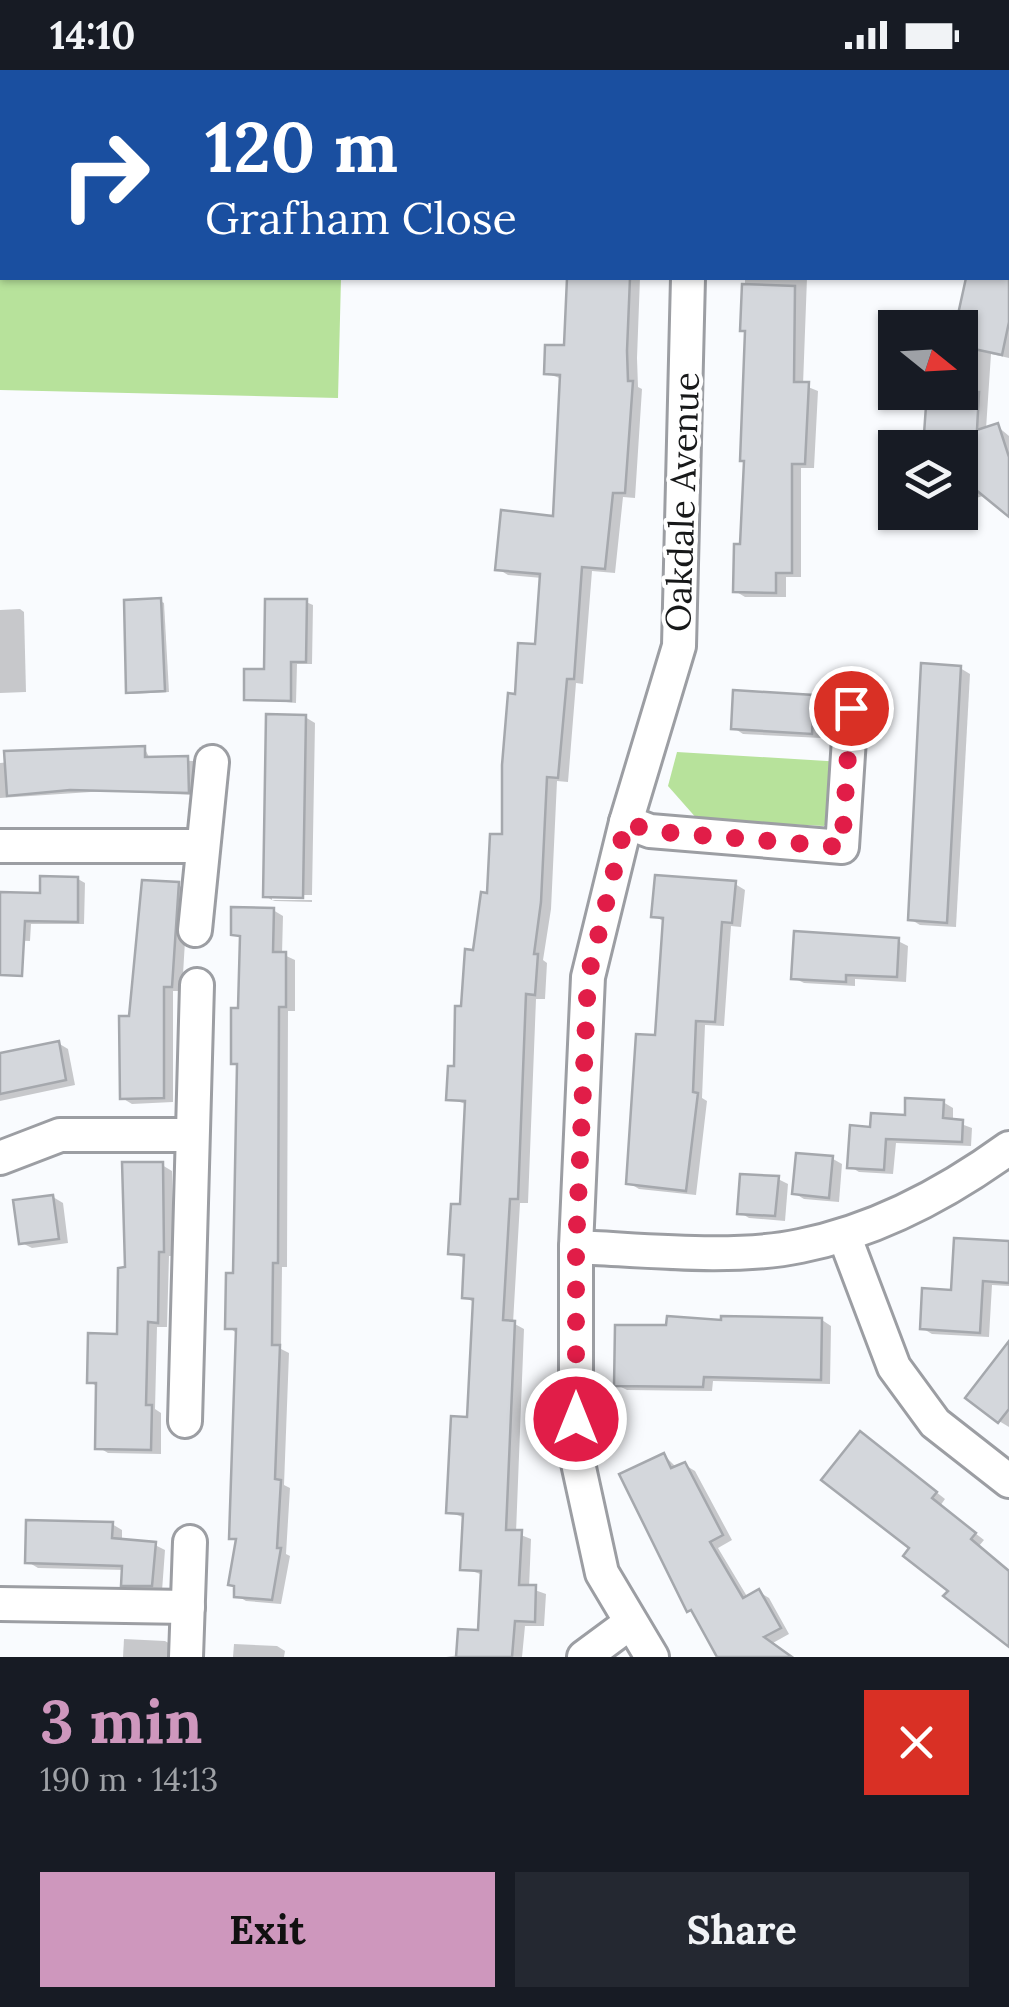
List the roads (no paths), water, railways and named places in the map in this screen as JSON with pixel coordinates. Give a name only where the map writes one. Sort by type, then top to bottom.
[{"type":"street","name":"Oakdale Avenue","points":[[652,1657],[602,1574],[576,1454],[576,1247],[588,977],[626,822],[679,646],[688,280]]},
{"type":"street","points":[[626,822],[650,831],[842,847],[851,708]]},
{"type":"street","points":[[195,930],[212,762]]},
{"type":"street","points":[[0,846],[202,846]]},
{"type":"street","points":[[185,1421],[197,986]]},
{"type":"street","points":[[0,1158],[60,1135],[192,1135]]},
{"type":"street","points":[[576,1247],[797,1247],[844,1234],[915,1206],[1009,1148]]},
{"type":"street","points":[[844,1234],[894,1367],[935,1423],[1009,1481]]},
{"type":"street","points":[[186,1657],[190,1542]]},
{"type":"street","points":[[0,1604],[188,1606]]},
{"type":"street","points":[[584,1657],[630,1623]]}]
